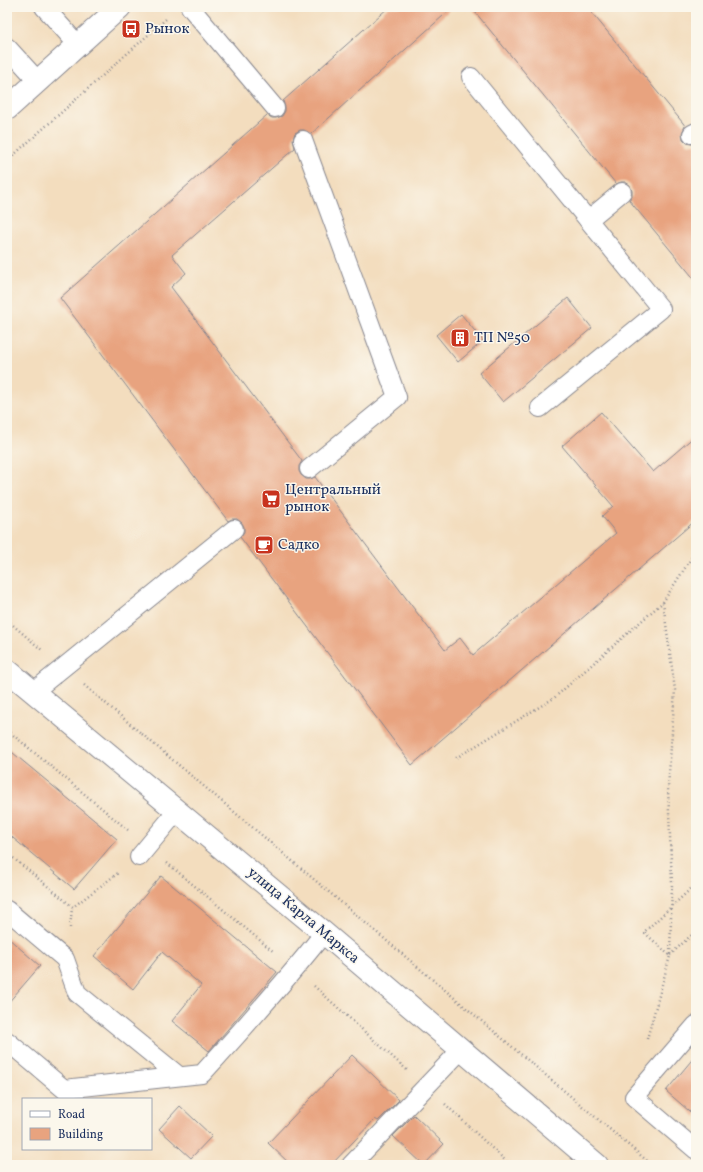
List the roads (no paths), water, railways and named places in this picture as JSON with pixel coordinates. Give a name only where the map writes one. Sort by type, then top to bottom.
[{"type":"street","points":[[7,109],[120,7]]},
{"type":"street","name":"улица Карла Маркса","points":[[7,670],[324,933],[597,1165]]},
{"type":"lane","points":[[44,7],[78,45]]},
{"type":"lane","points":[[190,7],[275,108]]},
{"type":"lane","points":[[7,47],[38,81]]},
{"type":"lane","points":[[471,77],[661,309],[540,408]]},
{"type":"lane","points":[[303,140],[397,397],[308,469]]},
{"type":"lane","points":[[588,220],[622,192]]},
{"type":"lane","points":[[33,692],[234,529]]},
{"type":"lane","points":[[143,852],[177,811]]},
{"type":"lane","points":[[7,910],[65,958],[77,993],[179,1076]]},
{"type":"lane","points":[[7,1041],[64,1089],[202,1074],[251,1021],[295,970],[324,933]]},
{"type":"lane","points":[[696,1025],[634,1098],[696,1150]]},
{"type":"lane","points":[[351,1165],[461,1050]]},
{"type":"place","name":"Рынок","points":[[131,29]]},
{"type":"place","name":"ТП №50","points":[[460,338]]},
{"type":"place","name":"Центральный рынок","points":[[271,499]]},
{"type":"place","name":"Садко","points":[[264,545]]}]
